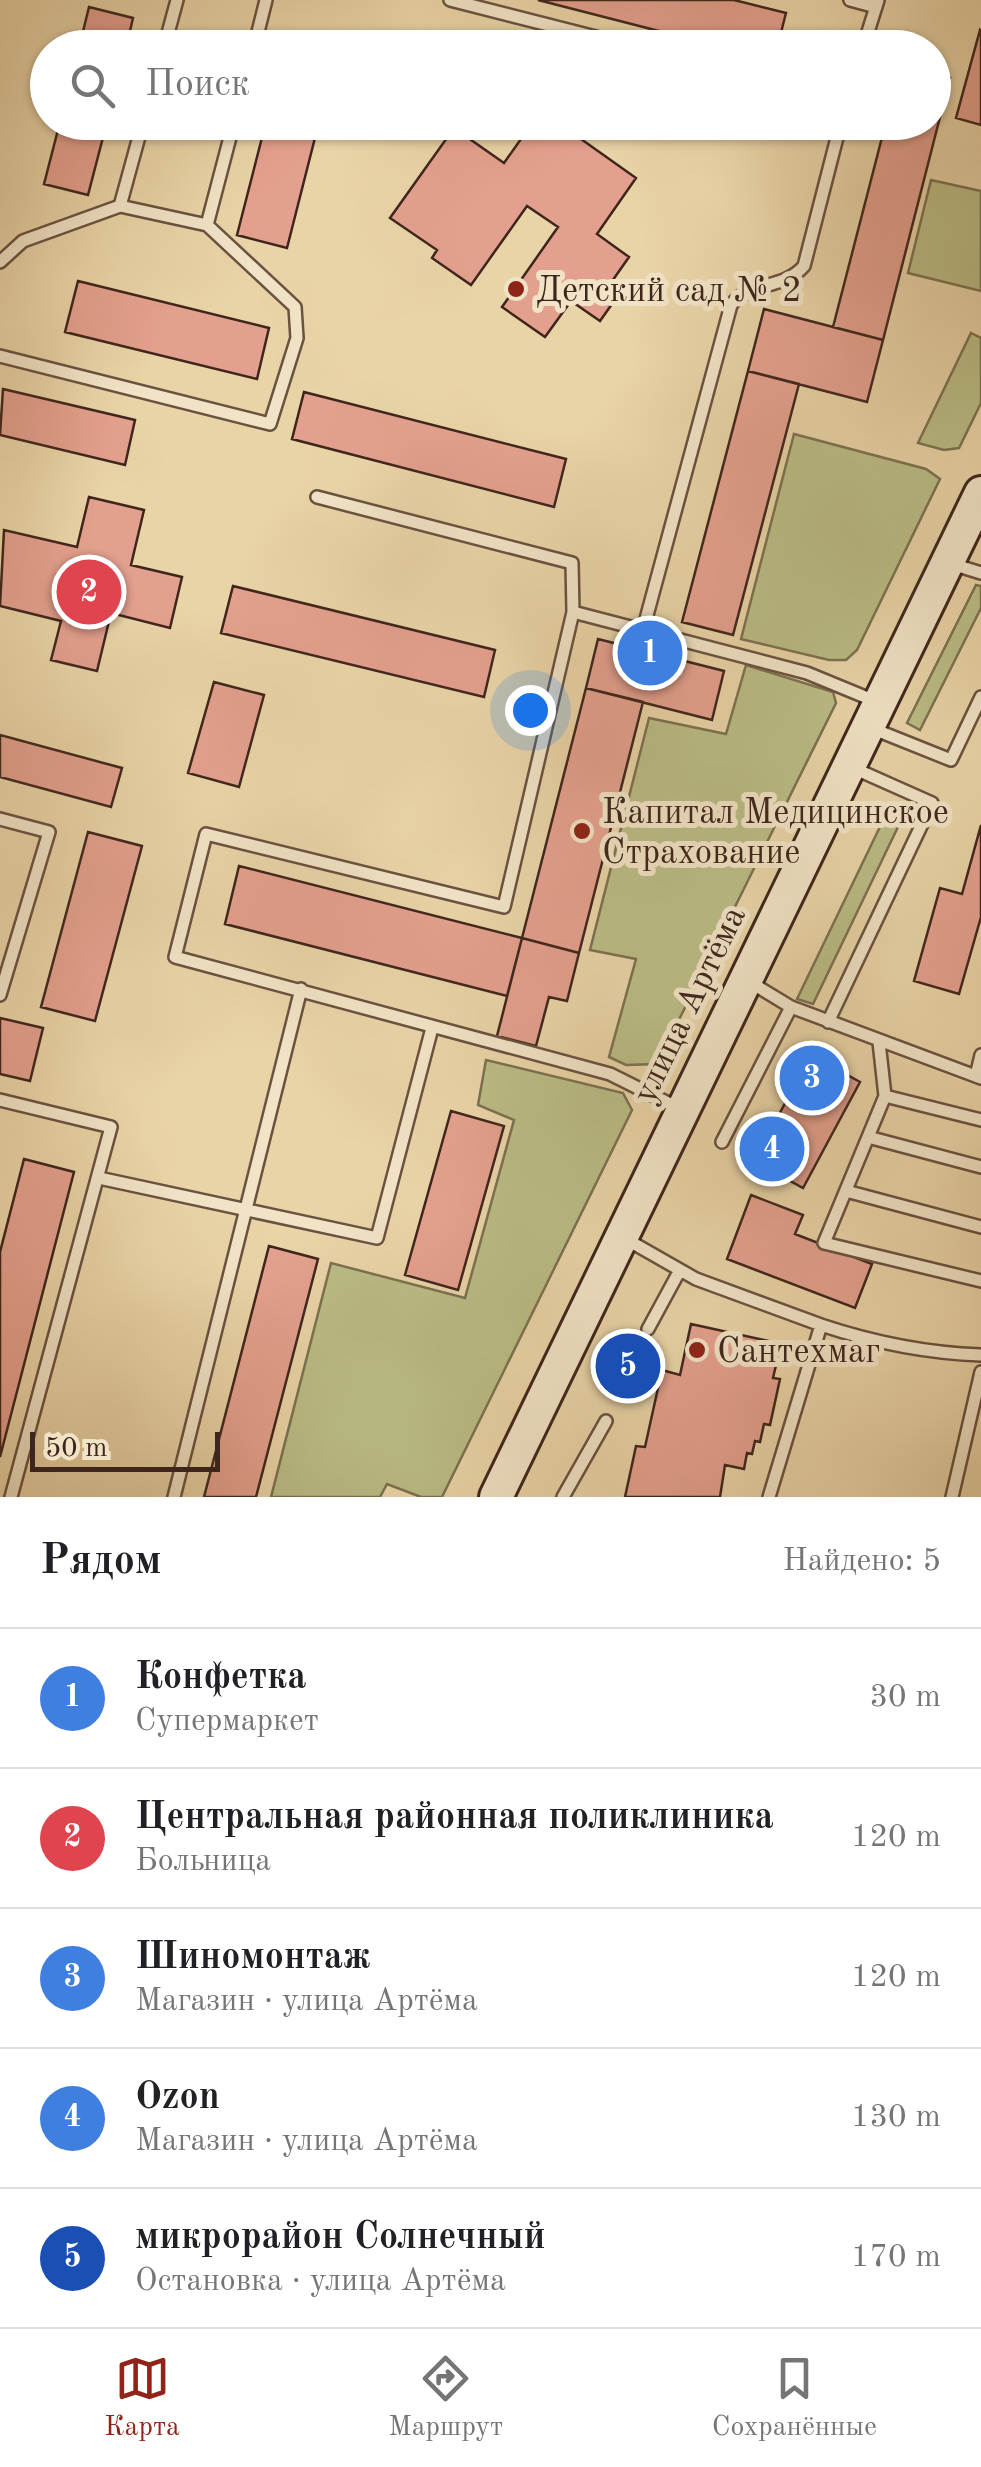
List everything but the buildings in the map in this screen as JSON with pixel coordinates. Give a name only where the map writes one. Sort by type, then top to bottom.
[{"type":"main road","name":"улица Артёма","points":[[496,1497],[680,1109],[980,497]]},
{"type":"lane","points":[[168,30],[176,0]]},
{"type":"lane","points":[[258,30],[266,0]]},
{"type":"lane","points":[[450,0],[571,30]]},
{"type":"lane","points":[[850,0],[877,3],[869,30]]},
{"type":"lane","points":[[120,206],[138,140]]},
{"type":"lane","points":[[207,226],[229,140]]},
{"type":"lane","points":[[643,630],[732,305],[750,290],[792,279],[804,266],[836,140]]},
{"type":"lane","points":[[0,262],[23,241],[120,206],[207,226],[295,308],[297,338],[270,424],[0,356]]},
{"type":"lane","points":[[317,497],[572,563],[573,612],[504,906],[206,834],[175,957],[610,1074],[680,1109]]},
{"type":"lane","points":[[946,562],[981,573]]},
{"type":"lane","points":[[573,612],[807,672],[951,760],[981,698]]},
{"type":"lane","points":[[828,1022],[932,803],[849,766]]},
{"type":"lane","points":[[0,819],[48,832],[0,995]]},
{"type":"lane","points":[[744,978],[791,1007],[978,1077],[981,1055]]},
{"type":"lane","points":[[174,1497],[301,989]]},
{"type":"lane","points":[[722,1142],[791,1007]]},
{"type":"lane","points":[[99,1178],[378,1238],[432,1028]]},
{"type":"lane","points":[[879,1042],[886,1096],[824,1243],[981,1282]]},
{"type":"lane","points":[[886,1096],[981,1120]]},
{"type":"lane","points":[[0,1100],[111,1127],[12,1497]]},
{"type":"lane","points":[[868,1138],[981,1167]]},
{"type":"lane","points":[[846,1191],[981,1227]]},
{"type":"lane","points":[[622,1237],[680,1270],[821,1326],[871,1342],[930,1353],[981,1355]]},
{"type":"lane","points":[[648,1329],[680,1270]]},
{"type":"lane","points":[[769,1497],[821,1326]]},
{"type":"lane","points":[[952,1497],[981,1372]]},
{"type":"lane","points":[[562,1497],[606,1421]]},
{"type":"green space","points":[[931,180],[981,191],[981,291],[908,273]]},
{"type":"green space","points":[[971,333],[981,338],[981,403],[959,448],[944,450],[918,443]]},
{"type":"green space","points":[[794,434],[926,469],[940,479],[857,650],[846,660],[829,660],[741,639]]},
{"type":"green space","points":[[976,585],[981,586],[981,608],[920,730],[907,723]]},
{"type":"green space","points":[[746,665],[833,692],[836,703],[657,1064],[626,1065],[609,1057],[636,959],[590,950],[649,718],[726,734]]},
{"type":"green space","points":[[900,802],[908,806],[813,1004],[797,999],[890,806]]},
{"type":"green space","points":[[486,1060],[623,1093],[632,1110],[442,1497],[421,1497],[387,1484],[380,1497],[271,1497],[331,1263],[465,1298],[514,1120],[478,1105]]},
{"type":"place","name":"Детский сад № 2","points":[[516,289]]},
{"type":"place","name":"Центральная районная поликлиника","points":[[89,592]]},
{"type":"place","name":"Конфетка","points":[[650,653]]},
{"type":"place","name":"Капитал Медицинское Страхование","points":[[582,831]]},
{"type":"place","name":"Шиномонтаж","points":[[812,1078]]},
{"type":"place","name":"Ozon","points":[[772,1149]]},
{"type":"place","name":"Сантехмаг","points":[[697,1350]]},
{"type":"place","name":"микрорайон Солнечный","points":[[628,1366]]}]
